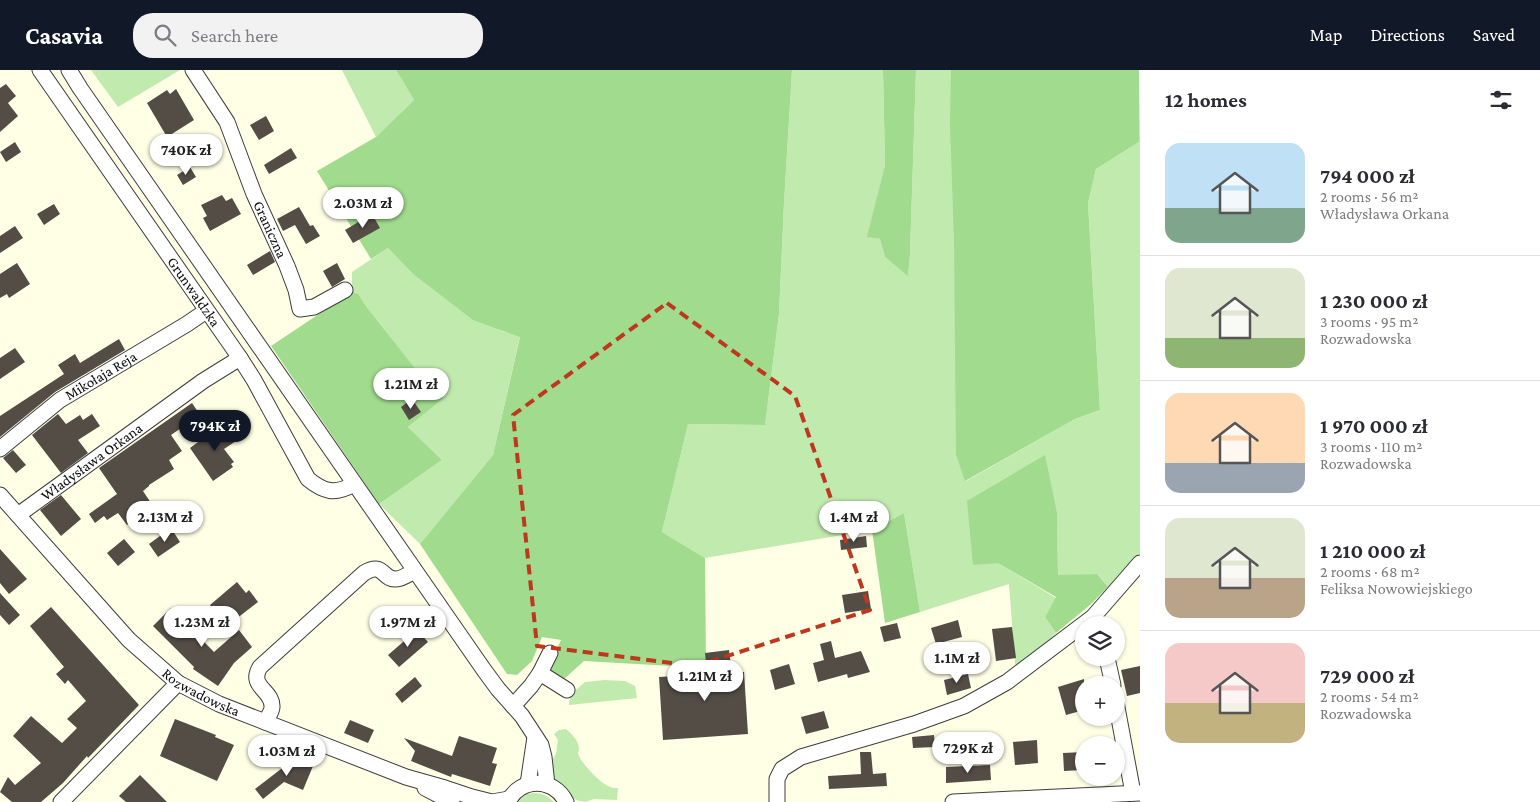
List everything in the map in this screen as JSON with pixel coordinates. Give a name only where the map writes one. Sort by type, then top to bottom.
[{"type":"street","name":"Grunwaldzka","points":[[40,70],[240,358],[308,479],[320,488],[330,491],[345,489],[354,484]]},
{"type":"street","points":[[69,70],[484,670],[522,716],[541,745],[547,784]]},
{"type":"street","name":"Graniczna","points":[[193,70],[227,122],[254,194],[287,266],[296,290],[300,309],[314,307],[345,290]]},
{"type":"street","name":"Mikołaja Reja","points":[[0,449],[60,400],[188,324],[206,310]]},
{"type":"street","name":"Władysława Orkana","points":[[18,516],[203,381],[240,358]]},
{"type":"street","name":"Rozwadowska","points":[[0,495],[130,640],[178,683],[219,704],[406,777],[472,798],[492,802],[508,801]]},
{"type":"street","points":[[1099,616],[1140,564]]},
{"type":"street","points":[[265,722],[272,708],[271,702],[256,677],[260,667],[364,573],[372,568],[378,569],[392,579],[398,580],[414,570]]},
{"type":"street","points":[[777,802],[777,779],[782,769],[801,757],[914,724],[964,706],[1007,682],[1075,635]]},
{"type":"street","points":[[513,706],[531,686],[550,654]]},
{"type":"street","points":[[540,673],[567,690]]},
{"type":"street","points":[[61,802],[178,683]]},
{"type":"street","points":[[953,802],[1137,793],[1122,726]]},
{"type":"street","points":[[528,784],[535,737]]},
{"type":"street","name":"Rozwadowska","points":[[406,777],[452,802]]},
{"type":"street","points":[[508,801],[517,790],[528,784],[538,783],[547,784],[556,789],[566,802]]},
{"type":"highlighted area","points":[[667,303],[795,396],[870,610],[696,666],[537,646],[513,415]]},
{"type":"green space","points":[[91,70],[180,70],[118,107]]},
{"type":"green space","points":[[342,70],[396,70],[414,100],[376,137]]},
{"type":"green space","points":[[396,70],[792,70],[779,314],[765,425],[688,424],[662,532],[705,558],[706,668],[584,661],[564,679],[547,671],[561,640],[542,637],[532,661],[517,675],[507,674],[420,544],[493,455],[520,337],[473,320],[412,273],[388,248],[371,259],[317,171],[376,137],[414,100]]},
{"type":"green space","points":[[792,70],[883,70],[885,165],[868,237],[880,239],[885,257],[908,275],[916,70],[958,70],[956,455],[966,481],[1075,419],[1100,410],[1088,203],[1096,169],[1139,142],[1140,70],[1140,553],[1108,587],[1097,574],[1058,576],[1057,519],[998,563],[1056,598],[1045,617],[1056,633],[1016,676],[1009,584],[920,612],[904,513],[872,530],[705,558],[662,532],[688,424],[765,425],[779,314]]},
{"type":"green space","points":[[883,70],[916,70],[908,276],[885,257],[880,239],[867,237],[885,165]]},
{"type":"green space","points":[[951,70],[1139,70],[1139,142],[1096,169],[1088,203],[1100,410],[1075,419],[965,481],[956,455],[954,240],[950,125]]},
{"type":"green space","points":[[388,248],[412,273],[502,331],[520,336],[493,455],[420,544],[379,504],[442,460],[408,427],[444,398],[414,367],[352,292],[352,272]]},
{"type":"green space","points":[[352,292],[358,294],[414,367],[444,398],[408,427],[442,460],[379,504],[271,346]]},
{"type":"green space","points":[[1045,455],[1057,513],[1058,575],[1097,574],[1108,587],[1090,605],[1056,633],[1045,617],[1056,597],[998,563],[973,565],[967,501]]},
{"type":"green space","points":[[904,513],[920,612],[885,623],[872,530]]},
{"type":"green space","points":[[625,681],[635,686],[637,698],[569,705],[570,695],[585,682]]},
{"type":"green space","points":[[566,729],[576,740],[579,756],[588,769],[606,785],[618,788],[617,800],[594,799],[585,802],[576,800],[553,779],[550,764],[556,754],[558,740],[554,734],[559,730]]},
{"type":"green space","points":[[527,794],[545,795],[554,802],[518,802]]},
{"type":"building","points":[[6,84],[16,96],[8,103],[18,116],[0,132],[0,88]]},
{"type":"building","points":[[176,89],[194,120],[167,137],[147,103],[167,90],[170,94]]},
{"type":"building","points":[[266,116],[274,131],[259,140],[250,125]]},
{"type":"building","points":[[15,142],[21,152],[6,162],[0,152]]},
{"type":"building","points":[[291,148],[297,158],[269,174],[264,165]]},
{"type":"building","points":[[190,167],[196,177],[183,185],[177,175]]},
{"type":"building","points":[[222,195],[226,201],[232,198],[241,214],[210,231],[203,218],[207,216],[201,205]]},
{"type":"building","points":[[54,204],[60,214],[44,225],[37,214]]},
{"type":"building","points":[[299,207],[310,226],[313,225],[320,236],[306,244],[295,225],[283,231],[277,219]]},
{"type":"building","points":[[372,214],[380,228],[353,243],[345,230]]},
{"type":"building","points":[[15,226],[23,238],[0,253],[0,236]]},
{"type":"building","points":[[270,251],[275,262],[253,275],[247,265]]},
{"type":"building","points":[[17,263],[30,284],[9,298],[7,294],[0,298],[0,274]]},
{"type":"building","points":[[337,263],[345,279],[332,287],[323,271]]},
{"type":"building","points":[[119,339],[125,350],[55,392],[0,437],[0,416],[64,374],[58,365],[75,354],[80,363]]},
{"type":"building","points":[[15,348],[25,362],[0,379],[0,358]]},
{"type":"building","points":[[412,399],[421,412],[409,420],[401,407]]},
{"type":"building","points":[[192,403],[200,415],[171,435],[182,451],[169,460],[174,469],[143,491],[151,503],[136,514],[138,517],[127,525],[118,513],[107,520],[104,516],[95,523],[89,514],[117,494],[99,468]]},
{"type":"building","points":[[58,414],[66,424],[80,415],[83,420],[92,414],[100,426],[78,440],[88,453],[61,473],[32,435]]},
{"type":"building","points":[[225,423],[236,441],[224,449],[234,462],[231,464],[233,467],[213,481],[190,448],[212,430]]},
{"type":"building","points":[[13,450],[26,465],[16,473],[3,458]]},
{"type":"building","points":[[61,495],[81,519],[61,536],[40,510]]},
{"type":"building","points":[[171,528],[180,542],[158,557],[149,544]]},
{"type":"building","points":[[866,536],[867,547],[841,550],[840,540]]},
{"type":"building","points":[[124,539],[135,552],[118,566],[107,553]]},
{"type":"building","points":[[0,549],[27,579],[9,594],[0,583]]},
{"type":"building","points":[[237,582],[246,593],[249,590],[258,602],[227,626],[210,605]]},
{"type":"building","points":[[868,591],[871,609],[845,613],[842,595]]},
{"type":"building","points":[[0,593],[20,615],[9,625],[0,615]]},
{"type":"building","points":[[51,607],[139,705],[88,758],[87,756],[63,783],[41,802],[12,802],[0,792],[8,777],[15,785],[41,763],[13,736],[31,716],[62,743],[77,728],[67,719],[86,701],[68,680],[65,684],[56,674],[64,667],[30,626]]},
{"type":"building","points":[[171,608],[214,652],[239,630],[252,647],[234,663],[218,686],[193,669],[194,667],[153,626]]},
{"type":"building","points":[[958,620],[962,637],[936,644],[931,628]]},
{"type":"building","points":[[897,623],[901,638],[884,642],[880,627]]},
{"type":"building","points":[[1012,627],[1016,658],[996,661],[992,629]]},
{"type":"building","points":[[417,630],[428,642],[399,667],[388,655]]},
{"type":"building","points":[[831,641],[835,658],[861,651],[870,672],[848,678],[847,674],[818,682],[813,663],[824,660],[820,644]]},
{"type":"building","points":[[729,650],[732,673],[744,672],[748,734],[663,740],[659,677],[707,674],[705,653]]},
{"type":"building","points":[[789,664],[795,684],[775,690],[770,670]]},
{"type":"building","points":[[1140,666],[1140,693],[1127,696],[1125,676],[1122,676],[1121,670]]},
{"type":"building","points":[[968,674],[971,688],[947,695],[944,680]]},
{"type":"building","points":[[415,677],[422,686],[402,703],[395,694]]},
{"type":"building","points":[[1075,682],[1075,712],[1066,715],[1058,687]]},
{"type":"building","points":[[824,711],[829,728],[806,734],[801,717]]},
{"type":"building","points":[[175,719],[216,735],[215,737],[234,745],[217,781],[160,756]]},
{"type":"building","points":[[350,720],[374,730],[368,743],[344,733]]},
{"type":"building","points":[[934,735],[935,747],[913,748],[912,737]]},
{"type":"building","points":[[459,736],[497,748],[492,763],[497,764],[490,786],[452,774],[451,777],[411,761],[415,751],[404,738],[452,756]]},
{"type":"building","points":[[1037,740],[1038,763],[1015,765],[1013,742]]},
{"type":"building","points":[[860,752],[871,752],[873,774],[886,773],[887,786],[829,789],[828,776],[861,774]]},
{"type":"building","points":[[1075,752],[1075,770],[1064,771],[1063,753]]},
{"type":"building","points":[[286,756],[313,766],[303,790],[284,782],[263,799],[255,789],[281,769]]},
{"type":"building","points":[[990,765],[991,780],[946,783],[946,767]]},
{"type":"building","points":[[140,775],[167,802],[126,802],[119,796]]}]
